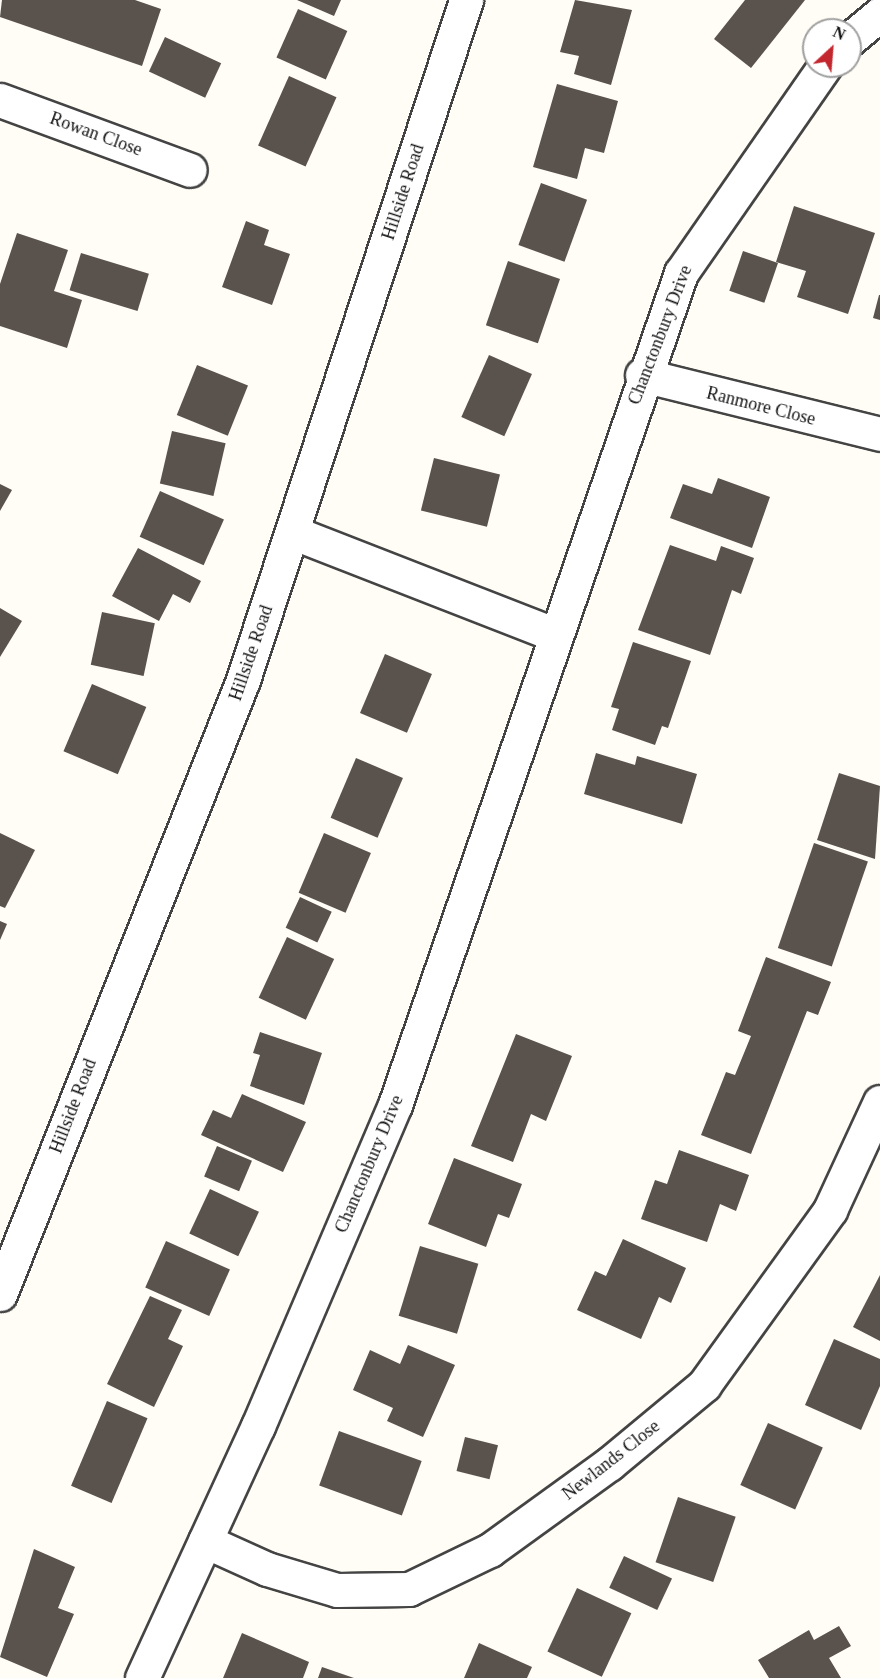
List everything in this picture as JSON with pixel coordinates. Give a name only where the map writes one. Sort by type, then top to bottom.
[{"type":"street","name":"Hillside Road","points":[[0,1294],[243,680],[466,0]]},
{"type":"street","points":[[862,29],[880,14]]},
{"type":"street","name":"Chanctonbury Drive","points":[[142,1678],[205,1541],[395,1105],[556,635],[642,375],[681,273],[817,78]]},
{"type":"street","name":"Rowan Close","points":[[0,100],[190,170]]},
{"type":"street","name":"Ranmore Close","points":[[642,375],[880,434]]},
{"type":"street","points":[[292,532],[556,635]]},
{"type":"street","name":"Newlands Close","points":[[205,1541],[267,1569],[337,1590],[409,1589],[490,1550],[609,1464],[704,1385],[830,1210],[880,1102]]},
{"type":"building","points":[[2,0],[135,0],[161,9],[142,66],[0,17]]},
{"type":"building","points":[[297,0],[341,0],[334,16]]},
{"type":"building","points":[[575,0],[632,10],[611,85],[574,74],[579,56],[560,52]]},
{"type":"building","points":[[745,0],[805,0],[751,68],[714,39]]},
{"type":"building","points":[[298,9],[347,31],[326,79],[276,57]]},
{"type":"building","points":[[165,37],[221,63],[205,98],[149,71]]},
{"type":"building","points":[[289,76],[337,97],[306,167],[258,145]]},
{"type":"building","points":[[557,84],[618,101],[604,153],[585,148],[577,179],[533,167]]},
{"type":"building","points":[[541,183],[587,200],[564,262],[518,245]]},
{"type":"building","points":[[794,206],[875,233],[848,314],[797,297],[806,271],[776,262]]},
{"type":"building","points":[[246,221],[269,230],[264,245],[290,254],[272,305],[222,287]]},
{"type":"building","points":[[17,233],[68,250],[54,291],[82,300],[67,348],[0,326],[0,284]]},
{"type":"building","points":[[743,251],[778,263],[764,303],[729,291]]},
{"type":"building","points":[[81,253],[149,274],[137,311],[70,290]]},
{"type":"building","points":[[508,261],[560,279],[538,343],[486,325]]},
{"type":"building","points":[[880,295],[880,320],[873,318]]},
{"type":"building","points":[[489,355],[532,374],[504,436],[461,417]]},
{"type":"building","points":[[197,365],[248,386],[228,436],[177,415]]},
{"type":"building","points":[[172,431],[226,443],[213,496],[160,484]]},
{"type":"building","points":[[434,458],[500,474],[487,527],[421,510]]},
{"type":"building","points":[[718,478],[770,497],[752,548],[670,518],[683,484],[712,494]]},
{"type":"building","points":[[0,484],[12,490],[0,511]]},
{"type":"building","points":[[160,491],[224,519],[204,565],[140,537]]},
{"type":"building","points":[[670,545],[716,561],[721,546],[754,558],[741,594],[732,590],[710,655],[638,630]]},
{"type":"building","points":[[138,548],[201,581],[190,603],[173,594],[159,621],[112,596]]},
{"type":"building","points":[[0,608],[22,621],[0,657]]},
{"type":"building","points":[[102,612],[155,623],[144,676],[91,665]]},
{"type":"building","points":[[633,642],[691,661],[668,728],[662,726],[655,745],[612,730],[619,709],[611,707]]},
{"type":"building","points":[[385,654],[432,674],[407,733],[360,713]]},
{"type":"building","points":[[92,684],[146,707],[118,774],[63,751]]},
{"type":"building","points":[[596,753],[635,765],[637,756],[697,774],[682,824],[584,794]]},
{"type":"building","points":[[356,758],[403,778],[378,838],[331,818]]},
{"type":"building","points":[[839,773],[880,786],[875,859],[817,840]]},
{"type":"building","points":[[0,833],[35,850],[5,908],[0,906]]},
{"type":"building","points":[[324,833],[371,853],[346,913],[299,893]]},
{"type":"building","points":[[814,843],[868,862],[832,967],[778,948]]},
{"type":"building","points":[[300,897],[332,912],[317,943],[286,928]]},
{"type":"building","points":[[0,921],[7,924],[0,940]]},
{"type":"building","points":[[287,937],[334,959],[306,1020],[259,998]]},
{"type":"building","points":[[766,957],[831,982],[818,1015],[807,1011],[751,1154],[701,1135],[726,1072],[735,1075],[751,1036],[738,1031]]},
{"type":"building","points":[[260,1032],[322,1053],[304,1105],[250,1086],[260,1055],[253,1053]]},
{"type":"building","points":[[516,1034],[572,1056],[546,1121],[531,1114],[513,1162],[471,1146]]},
{"type":"building","points":[[242,1094],[306,1122],[283,1172],[201,1135],[213,1110],[231,1118]]},
{"type":"building","points":[[217,1146],[252,1161],[239,1191],[204,1176]]},
{"type":"building","points":[[679,1150],[749,1175],[736,1211],[720,1204],[707,1242],[641,1219],[655,1180],[667,1184]]},
{"type":"building","points":[[454,1158],[522,1184],[509,1218],[498,1214],[486,1247],[428,1224]]},
{"type":"building","points":[[210,1189],[259,1212],[238,1256],[189,1233]]},
{"type":"building","points":[[623,1239],[686,1268],[671,1303],[659,1297],[641,1339],[577,1310],[595,1271],[606,1276]]},
{"type":"building","points":[[166,1241],[230,1269],[209,1316],[145,1288]]},
{"type":"building","points":[[420,1246],[478,1264],[457,1334],[399,1316]]},
{"type":"building","points":[[880,1275],[880,1341],[853,1327]]},
{"type":"building","points":[[150,1296],[182,1310],[168,1339],[183,1346],[154,1407],[107,1384]]},
{"type":"building","points":[[834,1339],[880,1359],[880,1386],[861,1430],[805,1405]]},
{"type":"building","points":[[408,1345],[455,1365],[423,1437],[387,1421],[393,1408],[353,1390],[370,1350],[400,1364]]},
{"type":"building","points":[[107,1401],[148,1418],[112,1503],[71,1486]]},
{"type":"building","points":[[768,1423],[823,1447],[795,1510],[740,1485]]},
{"type":"building","points":[[339,1431],[422,1461],[402,1516],[319,1486]]},
{"type":"building","points":[[465,1437],[498,1445],[490,1479],[457,1471]]},
{"type":"building","points":[[678,1497],[736,1517],[713,1582],[656,1562]]},
{"type":"building","points":[[34,1549],[75,1567],[58,1608],[74,1614],[47,1677],[0,1657]]},
{"type":"building","points":[[624,1556],[672,1578],[657,1610],[609,1588]]},
{"type":"building","points":[[577,1588],[631,1613],[602,1677],[547,1651]]},
{"type":"building","points":[[839,1626],[851,1646],[829,1658],[841,1678],[769,1678],[758,1660],[809,1630],[814,1640]]},
{"type":"building","points":[[242,1633],[309,1662],[303,1678],[223,1678]]},
{"type":"building","points":[[479,1643],[532,1667],[527,1678],[464,1678]]},
{"type":"building","points":[[322,1667],[354,1678],[318,1678]]}]
